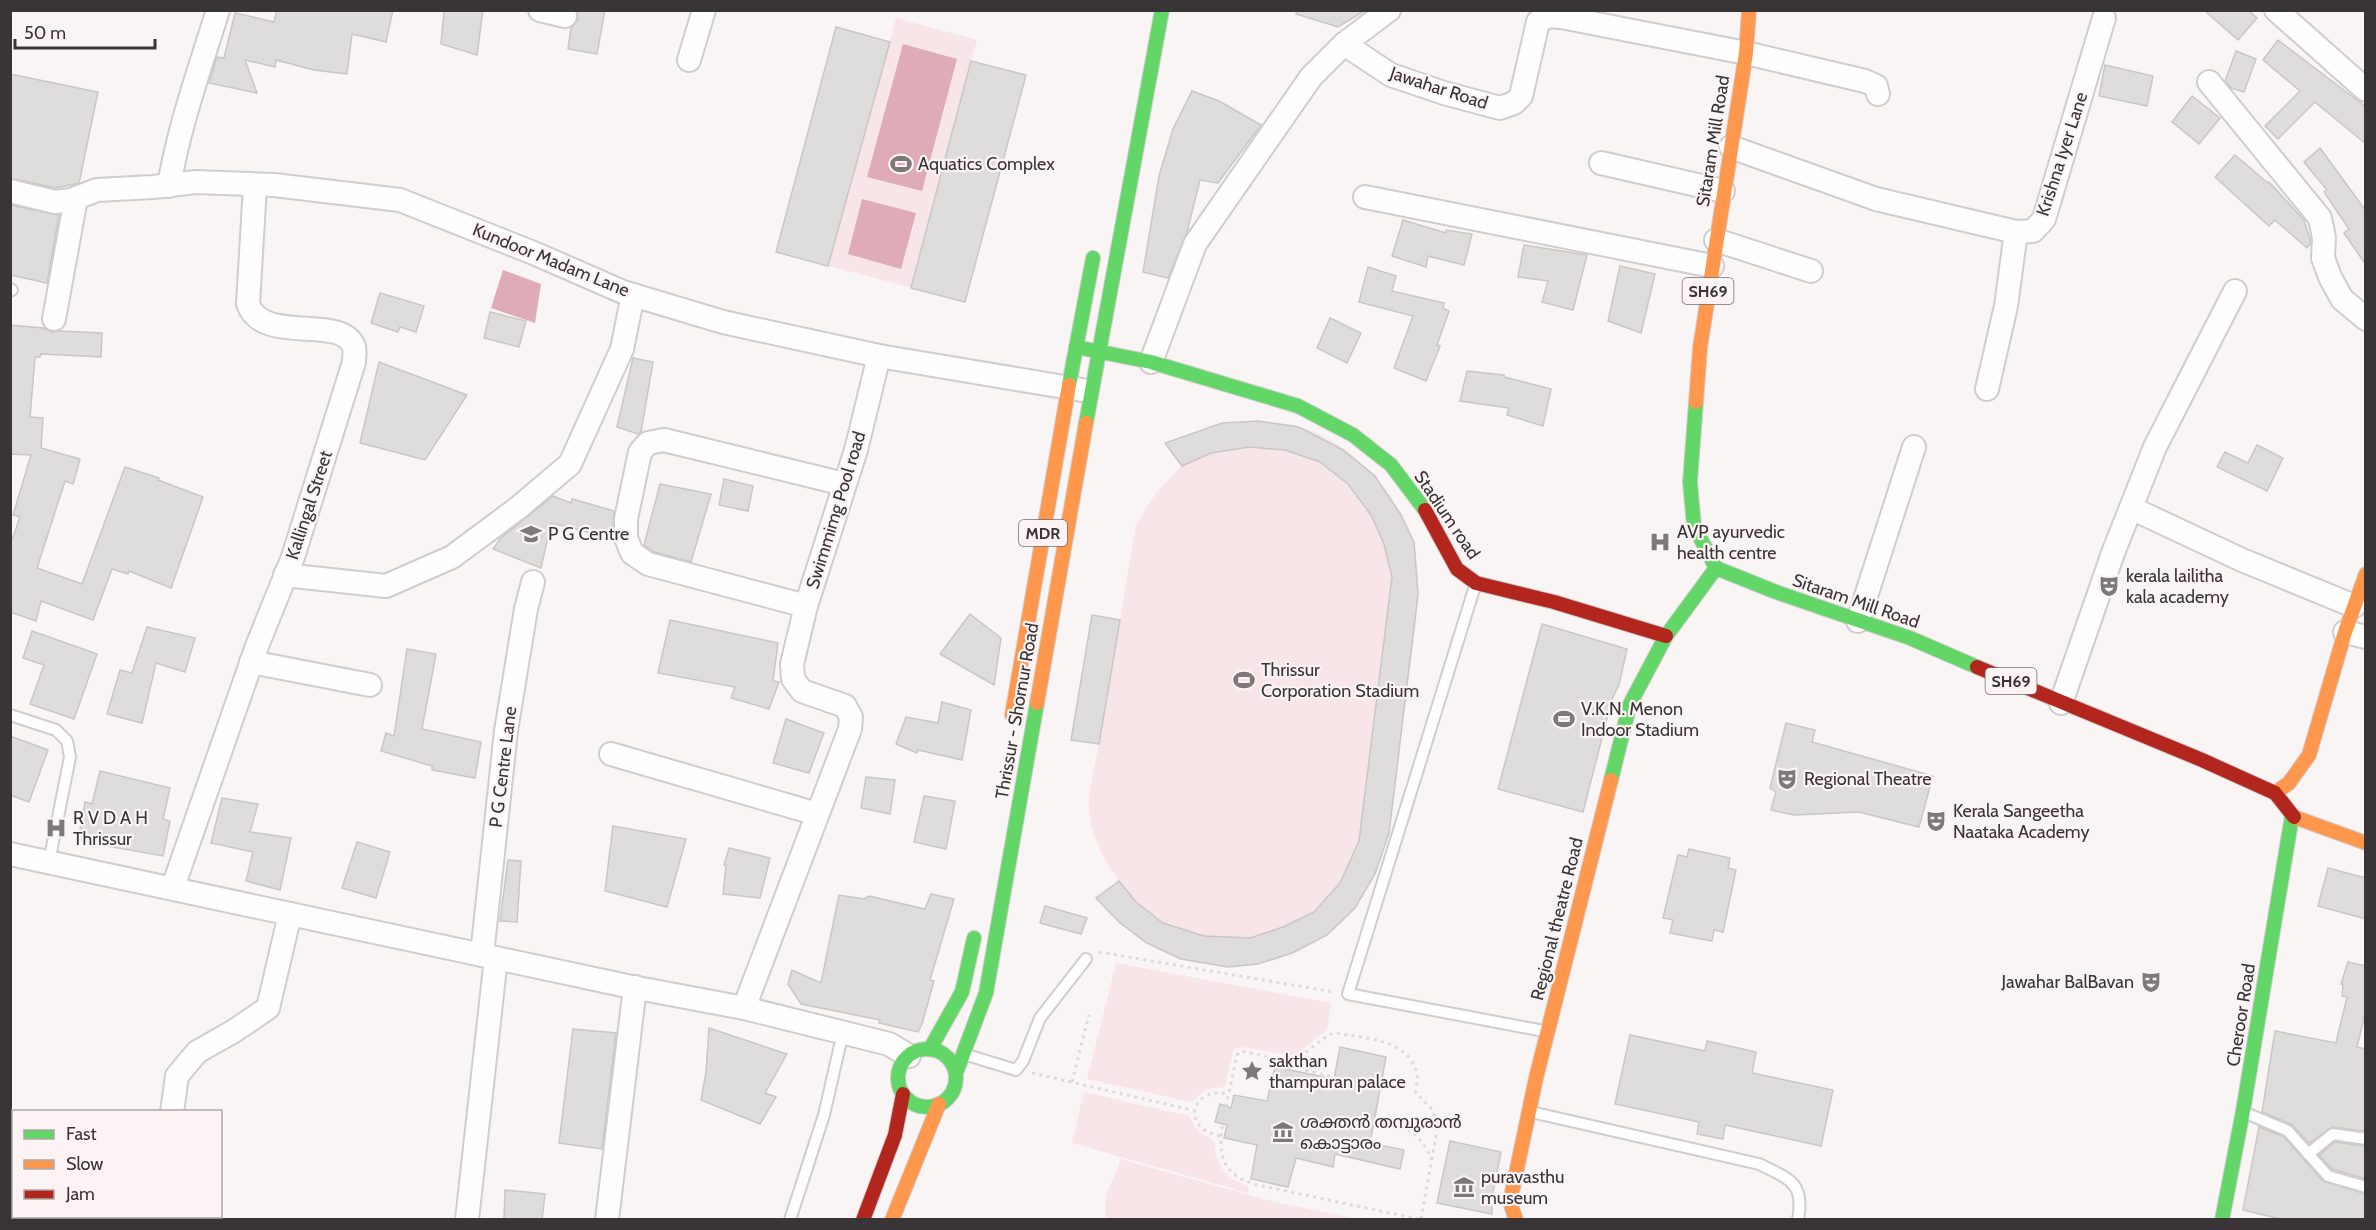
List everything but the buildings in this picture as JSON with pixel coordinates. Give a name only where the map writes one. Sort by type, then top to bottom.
[{"type":"main road","name":"Sitaram Mill Road","points":[[1749,10],[1746,53],[1700,348],[1690,482],[1694,526],[1716,568],[1776,592],[1910,638],[2202,760],[2275,794],[2285,803],[2292,816]]},
{"type":"main road","name":"MDR","points":[[1099,351],[1120,208],[1159,11]]},
{"type":"main road","name":"MDR","points":[[1008,734],[1068,388],[1095,248]]},
{"type":"main road","name":"Stadium road","points":[[1076,347],[1151,362],[1298,406],[1353,435],[1391,465],[1423,506],[1457,569],[1476,583],[1554,602],[1666,636]]},
{"type":"main road","name":"Thrissur - Shornur Road","points":[[956,1072],[986,993],[1099,351]]},
{"type":"main road","points":[[1666,636],[1716,568]]},
{"type":"main road","points":[[2275,794],[2289,783],[2309,755],[2355,634],[2354,606],[2366,574]]},
{"type":"main road","name":"Regional theatre Road","points":[[1516,1220],[1510,1202],[1529,1112],[1630,704],[1666,636]]},
{"type":"main road","points":[[2292,816],[2366,843]]},
{"type":"main road","name":"Cheroor Road","points":[[2222,1220],[2243,1111],[2292,816]]},
{"type":"main road","points":[[919,1052],[946,1056],[956,1072],[953,1092],[947,1099],[929,1107],[919,1106],[903,1095],[899,1086],[900,1067],[919,1052],[962,992],[975,930]]},
{"type":"main road","points":[[863,1220],[895,1135],[903,1095]]},
{"type":"main road","points":[[892,1220],[939,1104]]},
{"type":"street","points":[[169,186],[185,115],[218,10]]},
{"type":"street","points":[[540,10],[565,16]]},
{"type":"street","points":[[689,60],[704,10]]},
{"type":"street","points":[[1151,362],[1195,244],[1311,76],[1344,44],[1389,10]]},
{"type":"street","points":[[2276,10],[2366,90]]},
{"type":"street","name":"Jawahar Road","points":[[1344,44],[1391,75],[1444,93],[1500,108],[1514,103],[1521,96],[1536,27],[1538,22],[1548,16],[1746,53]]},
{"type":"street","name":"Krishna Iyer Lane","points":[[1731,147],[1876,199],[2016,232],[2033,231],[2043,219],[2104,18]]},
{"type":"street","points":[[1746,53],[1865,81],[1876,86],[1878,94]]},
{"type":"street","points":[[2209,82],[2320,218],[2324,238],[2323,258],[2330,277],[2342,299],[2366,320]]},
{"type":"street","points":[[1600,163],[1723,191]]},
{"type":"street","name":"Kundoor Madam Lane","points":[[10,191],[55,202],[109,189],[169,186],[196,182],[330,190],[400,200],[633,295],[723,321],[879,356],[1091,392]]},
{"type":"street","name":"Kallingal Street","points":[[173,887],[251,662],[285,575],[354,362],[354,348],[346,337],[333,332],[266,324],[252,315],[248,304],[255,186]]},
{"type":"street","points":[[1365,197],[1712,266]]},
{"type":"street","points":[[54,319],[76,198]]},
{"type":"street","points":[[1987,389],[2006,306],[2016,232]]},
{"type":"street","points":[[1716,240],[1810,271]]},
{"type":"street","points":[[2061,703],[2130,508],[2155,447],[2235,291]]},
{"type":"street","points":[[285,575],[386,586],[452,557],[518,508],[570,464],[622,349],[633,295]]},
{"type":"street","name":"Swimmimg Pool road","points":[[817,814],[850,729],[851,717],[845,706],[802,691],[793,679],[792,664],[806,606],[856,450],[879,356]]},
{"type":"street","points":[[806,606],[648,564],[632,553],[626,538],[626,519],[640,452],[648,443],[664,441],[844,484]]},
{"type":"street","points":[[1858,621],[1914,447]]},
{"type":"street","points":[[2130,508],[2242,560],[2354,606]]},
{"type":"street","name":"P G Centre Lane","points":[[467,1220],[506,731],[526,609],[533,582]]},
{"type":"street","points":[[251,662],[370,686]]},
{"type":"street","points":[[612,754],[817,814],[744,1008]]},
{"type":"street","points":[[10,854],[635,987],[744,1008],[919,1052]]},
{"type":"street","points":[[172,1110],[177,1076],[197,1052],[268,1008],[290,914]]},
{"type":"street","points":[[607,1220],[635,987]]},
{"type":"lane","points":[[1476,583],[1348,994],[1548,1032]]},
{"type":"lane","points":[[10,715],[56,730],[67,741],[70,757],[49,862]]},
{"type":"lane","points":[[964,1054],[1016,1070],[1023,1061],[1040,1018],[1086,959]]},
{"type":"lane","points":[[790,1220],[824,1115],[843,1032]]},
{"type":"lane","points":[[2243,1111],[2288,1131],[2328,1176],[2366,1188]]},
{"type":"lane","points":[[1529,1112],[1759,1164],[1786,1178],[1799,1191],[1801,1203],[1798,1220]]},
{"type":"lane","points":[[2308,1154],[2333,1134],[2366,1139]]},
{"type":"path","points":[[1086,959],[1100,951],[1348,994]]},
{"type":"path","points":[[1072,1082],[1089,1015]]},
{"type":"path","points":[[1293,1062],[1328,1035],[1336,1033],[1395,1045],[1410,1057],[1417,1074],[1416,1093],[1431,1108],[1438,1124],[1422,1219],[1245,1182],[1234,1175],[1226,1165],[1221,1153],[1220,1136],[1237,1055],[1241,1052],[1293,1062],[1304,1070],[1347,1080]]},
{"type":"path","points":[[1016,1070],[1196,1111]]},
{"type":"path","points":[[1220,1136],[1203,1129],[1196,1118],[1196,1111],[1200,1100],[1210,1093],[1229,1094]]},
{"type":"path","points":[[1380,1118],[1413,1132],[1425,1144],[1432,1162]]},
{"type":"shaded area","name":"Aquatics Complex","points":[[896,18],[977,40],[971,61],[1026,75],[965,302],[776,252],[836,27],[890,42]]},
{"type":"shaded area","points":[[903,44],[957,59],[922,191],[867,177]]},
{"type":"shaded area","points":[[862,199],[916,213],[901,269],[848,254]]},
{"type":"shaded area","points":[[503,270],[541,284],[535,323],[491,308]]},
{"type":"shaded area","name":"Thrissur Corporation Stadium","points":[[1258,421],[1298,426],[1321,436],[1355,458],[1384,487],[1396,504],[1413,541],[1418,575],[1417,610],[1391,818],[1381,859],[1370,884],[1360,901],[1341,924],[1306,948],[1261,963],[1213,965],[1167,954],[1146,943],[1126,928],[1096,898],[1119,881],[1098,845],[1091,824],[1090,789],[1099,744],[1071,740],[1092,615],[1120,619],[1136,525],[1156,493],[1182,466],[1165,443],[1222,423]]},
{"type":"shaded area","points":[[1116,963],[1331,1003],[1327,1030],[1294,1056],[1242,1047],[1234,1049],[1225,1087],[1207,1089],[1191,1102],[1087,1079]]},
{"type":"shaded area","points":[[1084,1092],[1189,1116],[1198,1131],[1215,1143],[1215,1152],[1222,1169],[1232,1179],[1249,1187],[1248,1193],[1072,1143]]},
{"type":"shaded area","points":[[1120,1159],[1271,1201],[1357,1219],[1106,1219],[1106,1194]]},
{"type":"traffic: fast","points":[[1086,423],[1162,10]]},
{"type":"traffic: fast","points":[[1069,385],[1093,258]]},
{"type":"traffic: fast","points":[[1076,347],[1151,362],[1298,406],[1353,435],[1391,465],[1425,510]]},
{"type":"traffic: fast","points":[[1696,402],[1690,482],[1694,526],[1716,568],[1776,592],[1910,638],[1977,667]]},
{"type":"traffic: fast","points":[[1611,780],[1630,704],[1666,636],[1716,568]]},
{"type":"traffic: fast","points":[[956,1073],[986,993],[1037,703]]},
{"type":"traffic: fast","points":[[2222,1220],[2243,1111],[2292,816]]},
{"type":"traffic: fast","points":[[930,1049],[962,992],[974,938]]},
{"type":"traffic: fast","points":[[927,1049],[938,1051],[951,1062],[956,1078],[954,1089],[943,1102],[927,1107],[916,1105],[903,1094],[898,1078],[900,1067],[911,1054],[927,1049]]},
{"type":"traffic: slow","points":[[1696,402],[1700,348],[1746,53],[1749,10]]},
{"type":"traffic: slow","points":[[1012,715],[1069,385]]},
{"type":"traffic: slow","points":[[1037,703],[1086,423]]},
{"type":"traffic: slow","points":[[2275,793],[2289,783],[2309,755],[2345,632],[2366,574]]},
{"type":"traffic: slow","points":[[1516,1220],[1510,1202],[1536,1078],[1611,780]]},
{"type":"traffic: slow","points":[[2294,817],[2366,843]]},
{"type":"traffic: slow","points":[[892,1220],[939,1104]]},
{"type":"traffic: jam","points":[[1425,510],[1457,569],[1476,583],[1554,602],[1666,636]]},
{"type":"traffic: jam","points":[[1977,667],[2202,760],[2275,793],[2294,817]]},
{"type":"traffic: jam","points":[[863,1220],[895,1135],[903,1094]]},
{"type":"place","name":"Aquatics Complex","points":[[901,164]]},
{"type":"place","name":"P G Centre","points":[[531,534]]},
{"type":"place","name":"AVP ayurvedic health centre","points":[[1660,542]]},
{"type":"place","name":"kerala lailitha kala academy","points":[[2109,586]]},
{"type":"place","name":"Thrissur Corporation Stadium","points":[[1244,680]]},
{"type":"place","name":"V.K.N. Menon Indoor Stadium","points":[[1564,719]]},
{"type":"place","name":"Regional Theatre","points":[[1787,779]]},
{"type":"place","name":"Kerala Sangeetha Naataka Academy","points":[[1936,821]]},
{"type":"place","name":"R V D A H Thrissur","points":[[56,828]]},
{"type":"place","name":"Jawahar BalBavan","points":[[2151,982]]},
{"type":"place","name":"sakthan thampuran palace","points":[[1252,1071]]},
{"type":"place","name":"ശക്തൻ തമ്പുരാൻ കൊട്ടാരം","points":[[1283,1132]]},
{"type":"place","name":"puravasthu museum","points":[[1464,1187]]}]
